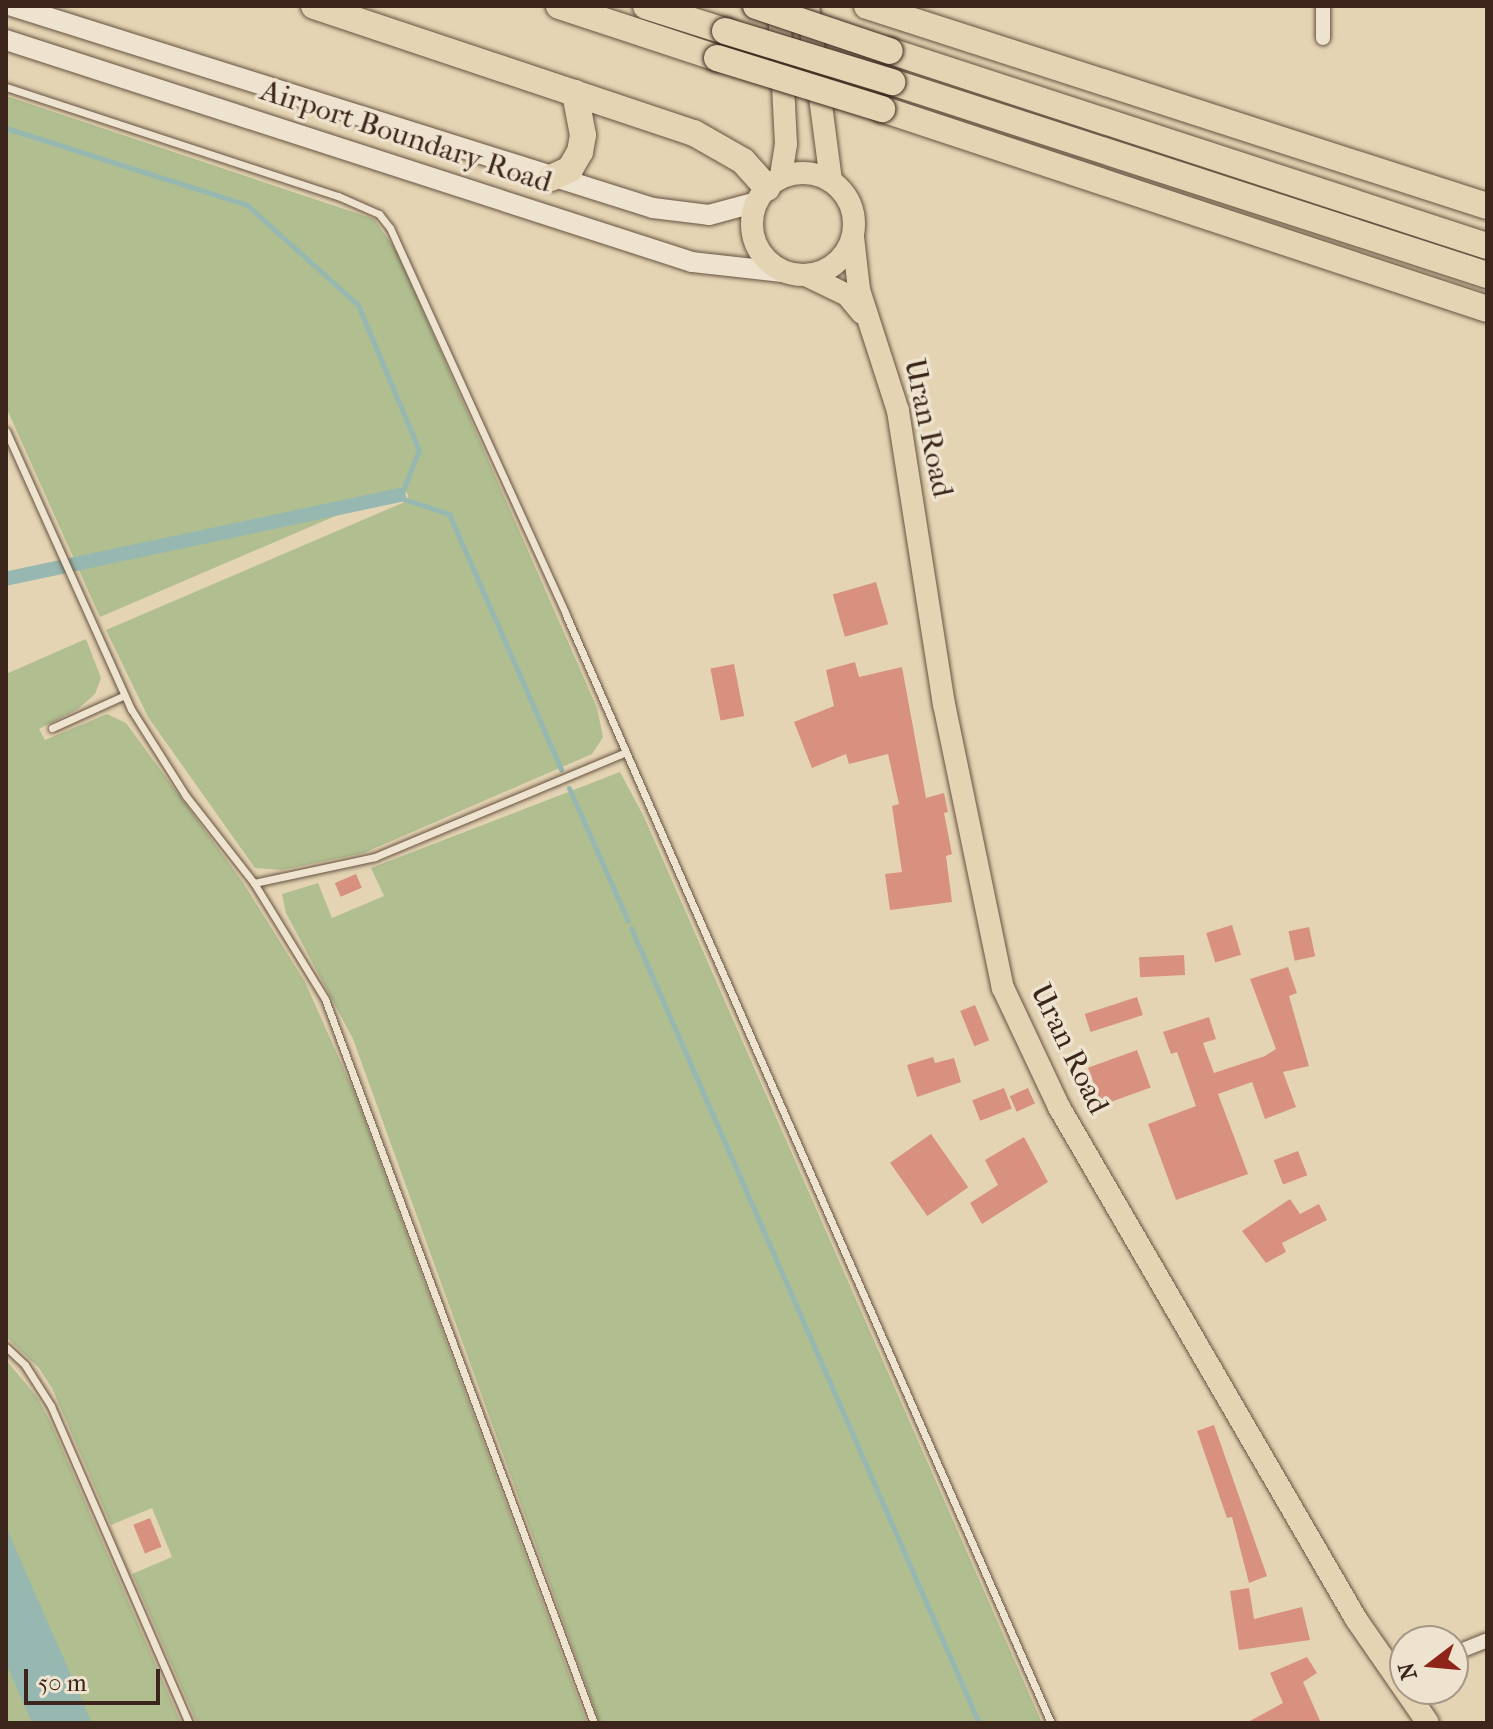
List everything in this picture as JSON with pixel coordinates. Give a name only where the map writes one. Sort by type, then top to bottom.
[{"type":"highway","points":[[314,6],[575,93],[722,146],[768,189]]},
{"type":"highway","points":[[559,6],[1487,309]]},
{"type":"highway","points":[[646,6],[892,82],[1487,275]]},
{"type":"highway","points":[[756,6],[1487,246]]},
{"type":"highway","points":[[867,6],[1487,206]]},
{"type":"highway","points":[[551,178],[570,169],[580,152],[583,135],[575,93]]},
{"type":"main road","points":[[779,6],[786,144],[754,237],[761,253],[798,274],[836,264],[853,237],[851,205],[831,181],[808,6]]},
{"type":"main road","points":[[768,189],[798,173],[831,181]]},
{"type":"main road","name":"Uran Road","points":[[853,237],[868,320],[898,411],[944,704],[1003,988],[1059,1107],[1356,1619],[1389,1658]]},
{"type":"main road","name":"Uran Road","points":[[798,274],[847,295],[868,320]]},
{"type":"main road","name":"Uran Road","points":[[1418,1705],[1428,1723]]},
{"type":"street","name":"Airport Boundary Road","points":[[12,6],[551,178],[685,215],[720,213],[768,189]]},
{"type":"street","points":[[1323,6],[1323,38]]},
{"type":"street","name":"Airport Boundary Road","points":[[6,40],[692,262],[798,274]]},
{"type":"lane","points":[[6,87],[338,196],[379,214],[411,266],[1051,1723]]},
{"type":"lane","points":[[6,431],[123,696],[159,758],[254,883],[306,961],[351,1059],[594,1723]]},
{"type":"lane","points":[[52,728],[123,696]]},
{"type":"lane","points":[[254,883],[375,857],[626,752]]},
{"type":"lane","points":[[6,1347],[25,1365],[51,1406],[189,1723]]},
{"type":"green space","points":[[6,96],[374,219],[397,252],[597,708],[603,737],[592,754],[364,853],[282,870],[255,868],[148,717],[106,630],[407,501],[408,495],[403,487],[100,617],[6,407]]},
{"type":"green space","points":[[86,639],[101,678],[95,694],[78,709],[39,729],[45,740],[107,714],[126,723],[242,881],[305,982],[354,1092],[587,1723],[197,1723],[132,1574],[172,1557],[152,1508],[111,1525],[52,1388],[39,1368],[6,1337],[6,674]]},
{"type":"green space","points":[[620,772],[644,817],[1042,1723],[600,1723],[353,1039],[286,913],[282,894],[318,883],[332,918],[384,896],[371,868]]},
{"type":"green space","points":[[6,1360],[37,1397],[50,1421],[181,1723],[6,1723]]},
{"type":"water","points":[[404,487],[407,501],[6,586],[6,572]]},
{"type":"water","points":[[6,1527],[92,1723],[32,1723],[6,1663]]},
{"type":"building","points":[[876,582],[888,624],[845,637],[833,594]]},
{"type":"building","points":[[855,662],[859,677],[902,667],[926,798],[944,793],[948,812],[944,813],[952,854],[946,856],[952,902],[890,910],[885,874],[902,872],[892,806],[899,804],[888,754],[849,764],[846,754],[812,768],[794,722],[834,706],[826,670]]},
{"type":"building","points":[[734,664],[744,716],[721,721],[710,669]]},
{"type":"building","points":[[356,874],[362,888],[341,897],[335,883]]},
{"type":"building","points":[[1232,925],[1241,955],[1215,963],[1206,933]]},
{"type":"building","points":[[1309,927],[1315,956],[1295,961],[1288,931]]},
{"type":"building","points":[[1184,955],[1185,975],[1140,977],[1139,957]]},
{"type":"building","points":[[1288,967],[1297,993],[1289,996],[1309,1066],[1283,1072],[1296,1107],[1265,1119],[1252,1082],[1218,1094],[1248,1174],[1176,1200],[1148,1124],[1196,1106],[1177,1052],[1171,1054],[1163,1032],[1209,1017],[1216,1039],[1203,1043],[1214,1073],[1265,1056],[1276,1049],[1250,979]]},
{"type":"building","points":[[1137,997],[1143,1015],[1091,1032],[1085,1014]]},
{"type":"building","points":[[975,1005],[989,1040],[974,1046],[960,1011]]},
{"type":"building","points":[[1137,1050],[1151,1088],[1102,1105],[1088,1068]]},
{"type":"building","points":[[933,1057],[935,1063],[954,1058],[961,1082],[917,1097],[907,1065]]},
{"type":"building","points":[[1004,1088],[1012,1109],[980,1121],[972,1100]]},
{"type":"building","points":[[1028,1088],[1035,1104],[1017,1112],[1010,1096]]},
{"type":"building","points":[[931,1134],[968,1187],[927,1216],[890,1163]]},
{"type":"building","points":[[1024,1137],[1048,1182],[982,1224],[970,1203],[998,1185],[985,1160]]},
{"type":"building","points":[[1298,1151],[1307,1175],[1283,1185],[1274,1160]]},
{"type":"building","points":[[1290,1199],[1300,1214],[1319,1204],[1327,1220],[1282,1243],[1286,1252],[1266,1263],[1242,1231]]},
{"type":"building","points":[[1214,1425],[1267,1576],[1249,1583],[1232,1517],[1227,1518],[1197,1431]]},
{"type":"building","points":[[150,1518],[162,1547],[145,1553],[133,1525]]},
{"type":"building","points":[[1249,1588],[1254,1619],[1302,1607],[1310,1640],[1239,1650],[1230,1591]]},
{"type":"building","points":[[1307,1657],[1317,1673],[1303,1682],[1321,1723],[1246,1723],[1283,1703],[1270,1673]]},
{"type":"waterway","points":[[6,128],[247,205],[358,305],[419,450],[402,493]]},
{"type":"waterway","points":[[401,498],[449,514],[561,769]]},
{"type":"waterway","points":[[569,788],[628,921]]},
{"type":"waterway","points":[[631,928],[979,1723]]}]
